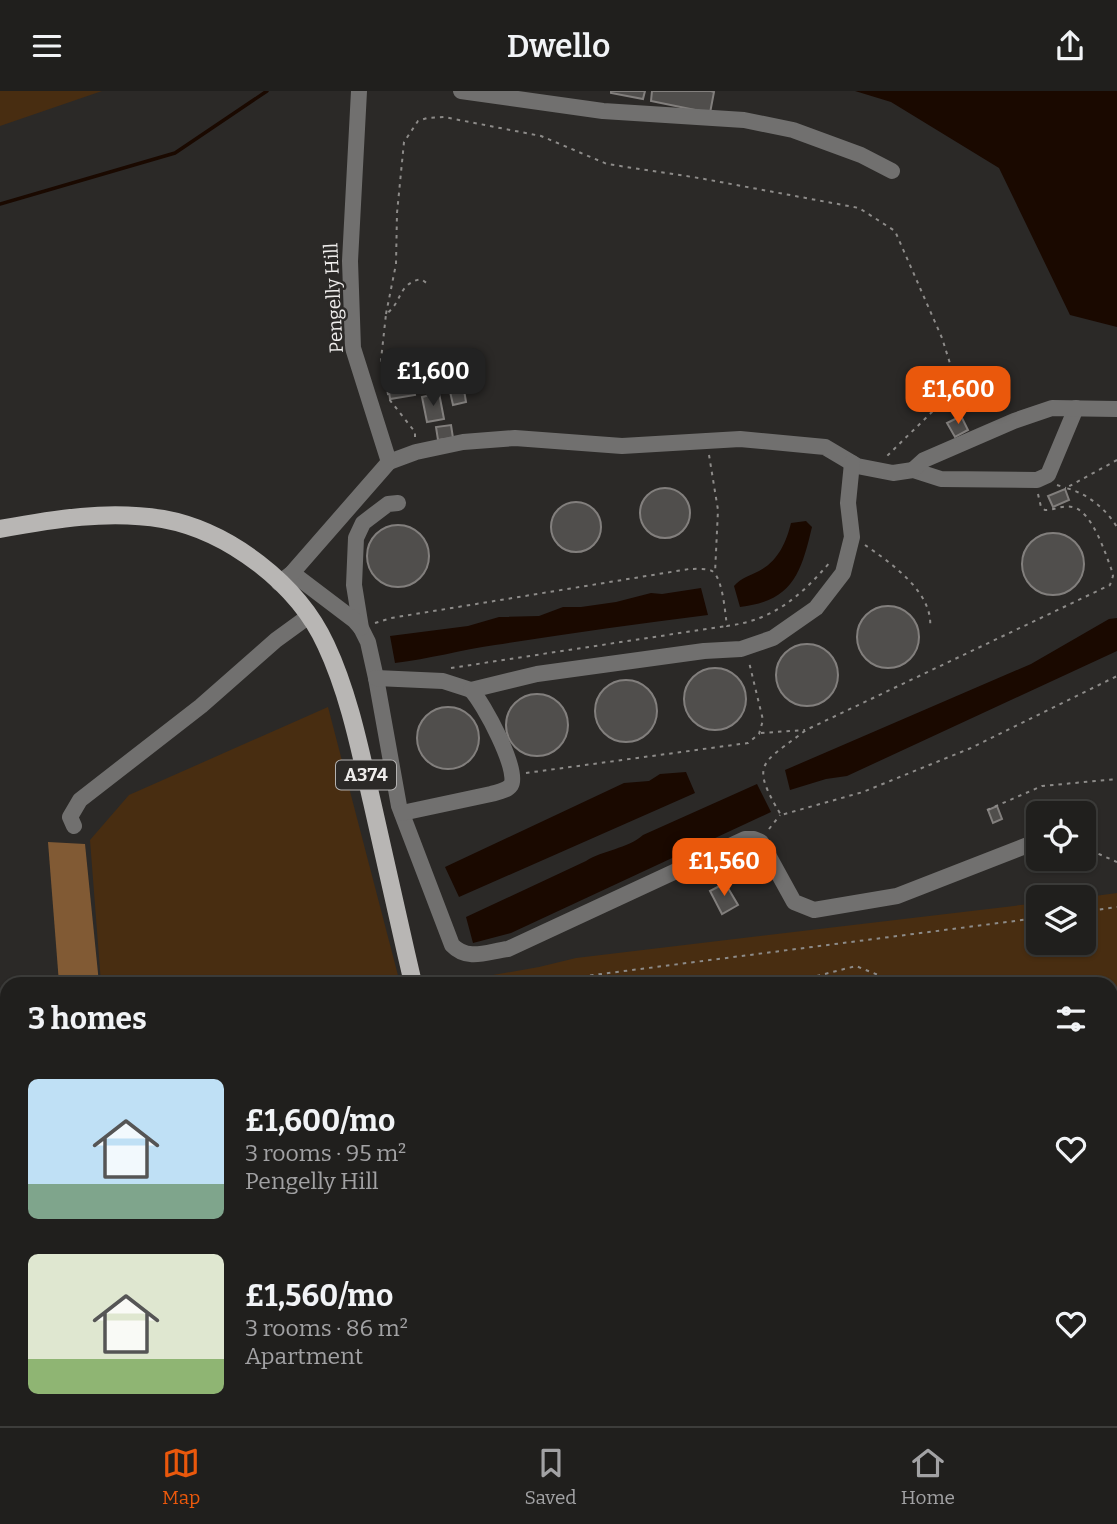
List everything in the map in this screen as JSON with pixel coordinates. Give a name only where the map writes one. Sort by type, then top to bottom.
[{"type":"main road","name":"A374","points":[[0,529],[82,516],[139,516],[166,520],[196,528],[285,578],[326,645],[344,692],[359,745],[412,977]]},
{"type":"street","name":"Pengelly Hill","points":[[359,91],[350,261],[353,348],[389,462]]},
{"type":"street","points":[[461,91],[603,111],[744,120],[793,130],[892,171]]},
{"type":"street","points":[[912,470],[924,460],[1014,421],[1052,408],[1117,409]]},
{"type":"street","points":[[1026,847],[897,896],[814,910],[794,902],[766,848],[757,840],[745,839],[508,949],[480,955],[457,951],[452,945],[402,813],[368,642],[354,619],[285,578],[389,462],[416,452],[463,442],[515,438],[622,446],[740,439],[825,447],[852,463],[893,473],[912,470],[941,479],[1037,480],[1048,475],[1076,408]]},
{"type":"street","points":[[376,678],[443,681],[471,690],[537,674],[704,651],[745,648],[773,638],[816,608],[843,573],[852,537],[848,503],[852,463]]},
{"type":"street","points":[[361,628],[354,586],[356,538],[363,523],[375,512],[398,503]]},
{"type":"street","points":[[74,826],[70,817],[80,800],[201,706],[276,640],[309,616]]},
{"type":"street","points":[[402,813],[505,789],[512,783],[510,760],[491,720],[471,690]]},
{"type":"path","points":[[416,452],[415,432],[389,399],[381,360],[386,314],[396,264],[397,213],[404,142],[418,121],[444,117],[541,136],[607,164],[699,177],[859,208],[895,231],[942,338],[953,373],[946,396],[872,469]]},
{"type":"path","points":[[386,314],[393,309],[410,281],[421,279],[428,284]]},
{"type":"path","points":[[718,440],[717,450],[708,456],[715,479],[718,510],[715,574],[722,592],[727,626]]},
{"type":"path","points":[[1066,488],[1117,460]]},
{"type":"path","points":[[781,815],[763,780],[762,771],[769,758],[806,730],[1110,585],[1114,576],[1092,522],[1072,507],[1045,510],[1041,507],[1037,480],[1066,488],[1093,500],[1108,513],[1117,527]]},
{"type":"path","points":[[852,537],[887,561],[907,579],[929,609],[930,628]]},
{"type":"path","points":[[450,668],[757,620],[800,595],[833,558]]},
{"type":"path","points":[[361,628],[391,618],[689,569],[710,570],[715,574]]},
{"type":"path","points":[[513,777],[530,772],[740,744],[754,739],[759,734],[763,720],[745,648]]},
{"type":"path","points":[[757,840],[776,822],[777,816],[863,792],[971,748],[1117,676]]},
{"type":"path","points":[[759,734],[806,730]]},
{"type":"path","points":[[987,810],[1042,786],[1117,779]]},
{"type":"path","points":[[1096,853],[1117,862]]},
{"type":"path","points":[[1096,910],[1117,907]]},
{"type":"path","points":[[578,977],[1026,920]]},
{"type":"path","points":[[813,977],[856,966],[883,977]]},
{"type":"shaded area","points":[[0,91],[102,91],[0,126]]},
{"type":"shaded area","points":[[855,91],[1117,91],[1117,327],[1070,315],[999,168],[891,102]]},
{"type":"shaded area","points":[[806,521],[812,527],[804,558],[792,582],[772,598],[740,607],[734,586],[766,567],[776,557],[791,523]]},
{"type":"shaded area","points":[[701,588],[708,615],[482,647],[395,663],[390,636],[468,626],[499,617],[539,616],[563,607],[581,607],[651,593]]},
{"type":"shaded area","points":[[1117,618],[1117,651],[847,776],[790,790],[785,770],[1031,664],[1109,619]]},
{"type":"shaded area","points":[[328,707],[398,977],[101,977],[90,840],[129,795]]},
{"type":"shaded area","points":[[686,772],[695,793],[459,897],[445,867],[624,783],[649,781],[660,774]]},
{"type":"shaded area","points":[[757,784],[771,812],[511,933],[473,943],[466,917]]},
{"type":"shaded area","points":[[48,842],[85,844],[98,977],[59,977]]},
{"type":"shaded area","points":[[1117,893],[1117,977],[482,977],[576,958],[1026,904],[1026,955],[1096,955],[1096,896]]},
{"type":"building","points":[[611,91],[645,91],[643,99]]},
{"type":"building","points":[[652,91],[714,92],[710,113],[651,101]]},
{"type":"building","points":[[440,371],[442,378],[420,383],[419,377]]},
{"type":"building","points":[[396,382],[396,385],[406,384],[407,389],[414,388],[415,395],[390,399],[388,384]]},
{"type":"building","points":[[463,384],[466,402],[453,405],[449,387]]},
{"type":"building","points":[[439,393],[444,419],[427,422],[422,397]]},
{"type":"building","points":[[961,416],[968,430],[955,437],[947,423]]},
{"type":"building","points":[[451,425],[453,438],[438,440],[436,427]]},
{"type":"building","points":[[665,488],[682,496],[690,513],[682,530],[665,538],[648,530],[640,513],[648,496]]},
{"type":"building","points":[[1065,489],[1069,500],[1053,507],[1048,496]]},
{"type":"building","points":[[576,502],[594,509],[601,527],[594,545],[576,552],[558,545],[551,527],[558,509]]},
{"type":"building","points":[[398,525],[420,534],[429,556],[420,578],[398,587],[376,578],[367,556],[376,534]]},
{"type":"building","points":[[1053,533],[1075,542],[1084,564],[1075,586],[1053,595],[1031,586],[1022,564],[1031,542]]},
{"type":"building","points":[[888,606],[910,615],[919,637],[910,659],[888,668],[866,659],[857,637],[866,615]]},
{"type":"building","points":[[807,644],[829,653],[838,675],[829,697],[807,706],[785,697],[776,675],[785,653]]},
{"type":"building","points":[[715,668],[737,677],[746,699],[737,721],[715,730],[693,721],[684,699],[693,677]]},
{"type":"building","points":[[626,680],[648,689],[657,711],[648,733],[626,742],[604,733],[595,711],[604,689]]},
{"type":"building","points":[[537,694],[559,703],[568,725],[559,747],[537,756],[515,747],[506,725],[515,703]]},
{"type":"building","points":[[448,707],[470,716],[479,738],[470,760],[448,769],[426,760],[417,738],[426,716]]},
{"type":"building","points":[[997,806],[1002,819],[993,823],[988,810]]},
{"type":"building","points":[[725,883],[738,905],[722,914],[710,891]]},
{"type":"waterway","points":[[0,204],[175,153],[267,91]]}]
